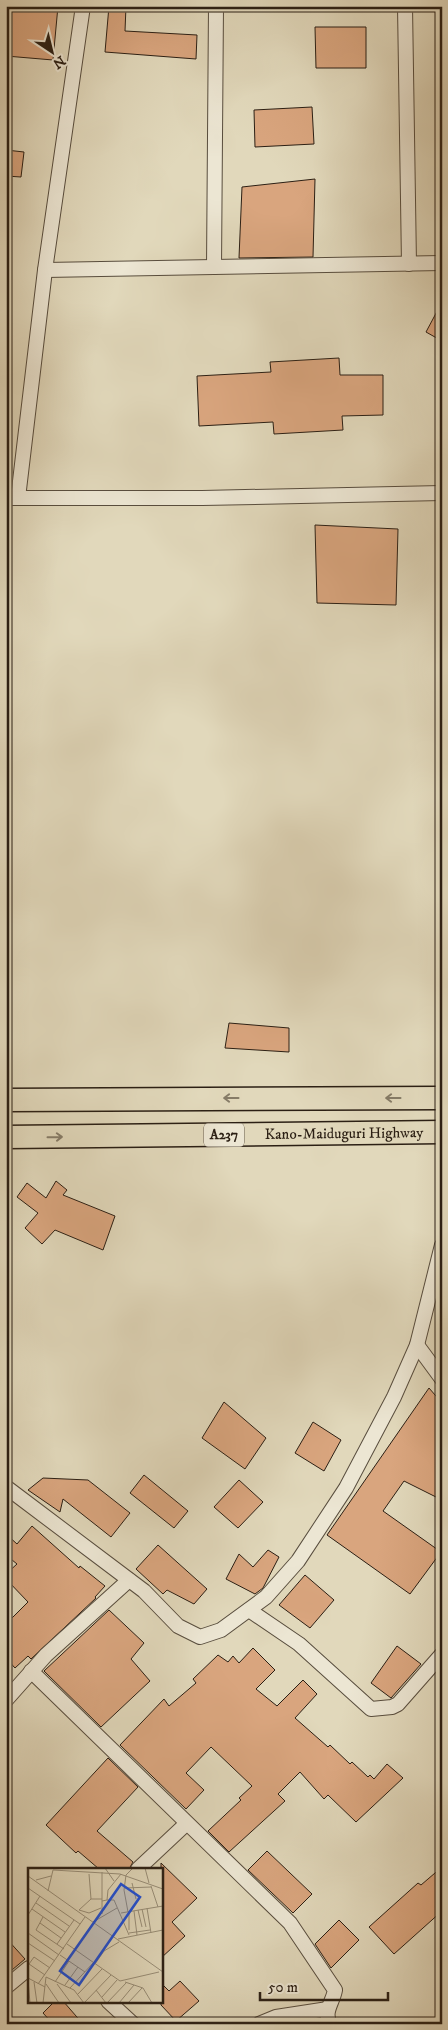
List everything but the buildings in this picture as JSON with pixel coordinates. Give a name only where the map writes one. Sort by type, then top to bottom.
[{"type":"highway","points":[[6,1100],[442,1098]]},
{"type":"highway","name":"Kano-Maiduguri Highway","points":[[6,1137],[442,1132]]},
{"type":"street","points":[[83,6],[12,498],[202,498],[442,493]]},
{"type":"street","points":[[214,267],[216,6]]},
{"type":"street","points":[[405,6],[409,264]]},
{"type":"street","points":[[45,270],[442,263]]},
{"type":"street","points":[[6,1487],[144,1590],[178,1626],[200,1637],[221,1630],[266,1597],[298,1561],[346,1488],[394,1397],[417,1345],[442,1245]]},
{"type":"street","points":[[417,1345],[442,1379]]},
{"type":"street","points":[[9,1692],[129,1580]]},
{"type":"street","points":[[249,1610],[299,1644],[371,1709],[392,1708],[398,1704],[442,1654]]},
{"type":"street","points":[[31,1671],[91,1727],[186,1824],[245,1878],[290,1923],[335,1990],[334,1998],[328,2008],[327,2018],[330,2024]]},
{"type":"street","points":[[139,1868],[186,1824]]},
{"type":"street","points":[[6,1987],[28,1969]]},
{"type":"street","points":[[109,2002],[133,2024]]},
{"type":"street","points":[[259,2024],[276,2017],[328,2008]]}]
